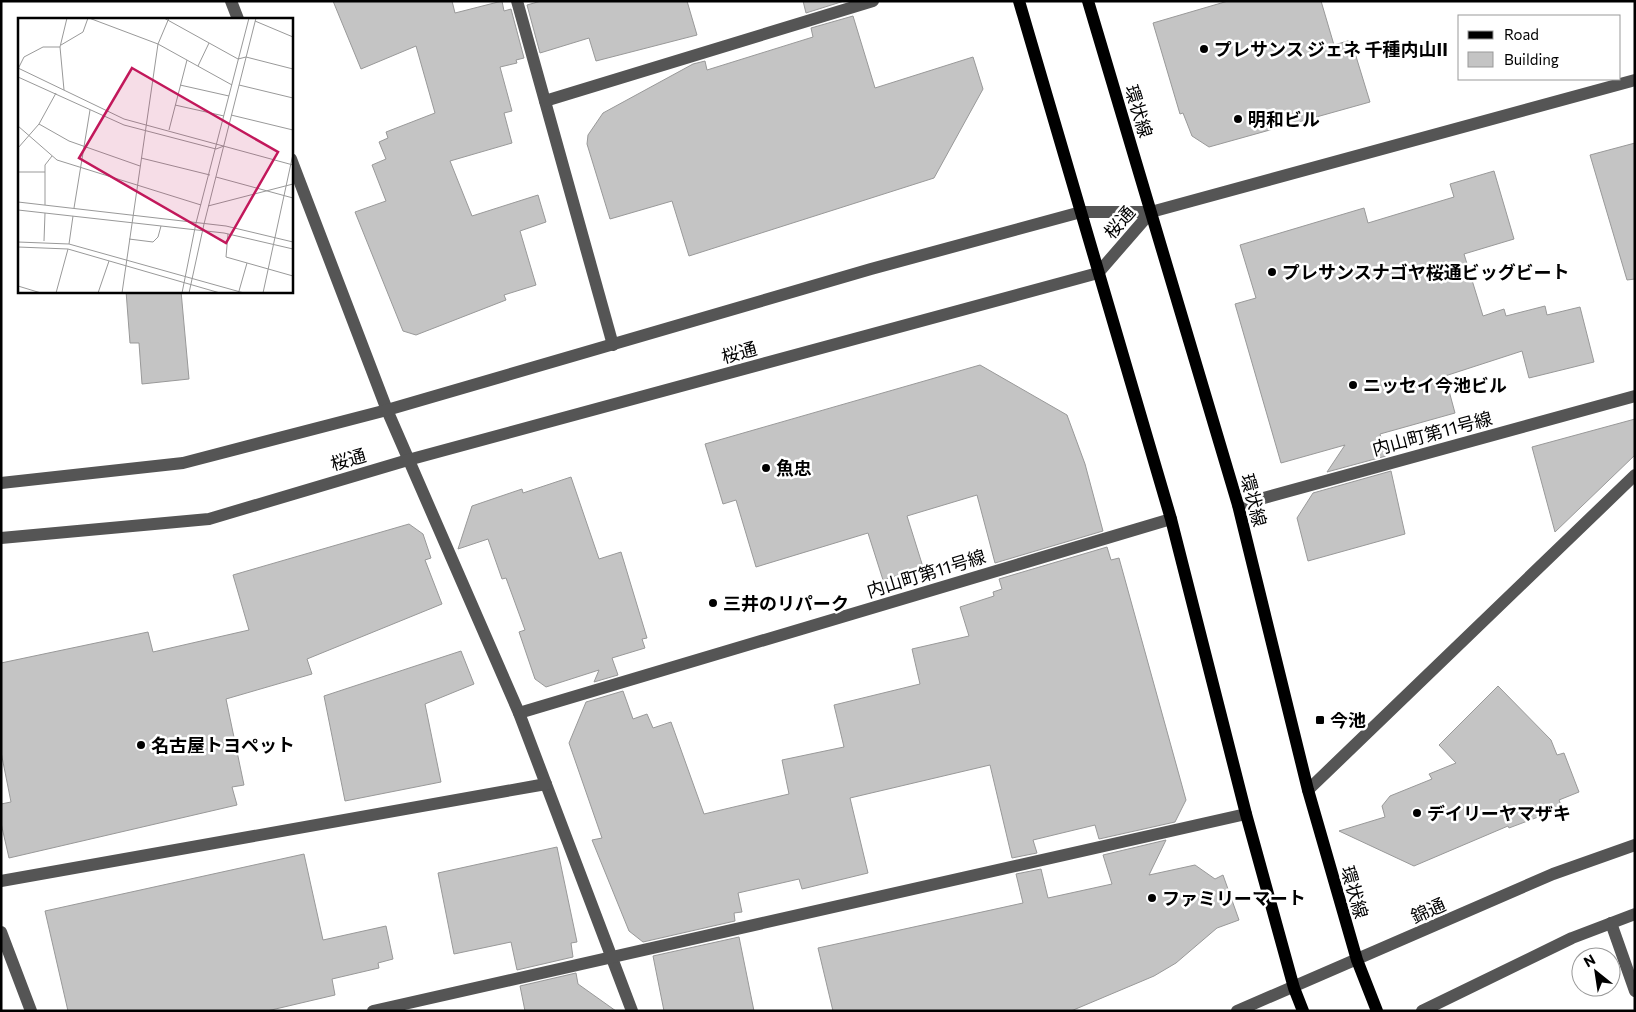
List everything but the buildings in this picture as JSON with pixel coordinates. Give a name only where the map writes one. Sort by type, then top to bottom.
[{"type":"main road","points":[[1019,1],[1171,519],[1246,814],[1294,988],[1303,1011]]},
{"type":"main road","name":"環状線","points":[[1088,1],[1238,505],[1308,790],[1357,960],[1377,1011]]},
{"type":"street","points":[[231,1],[238,18]]},
{"type":"street","points":[[517,1],[613,345]]},
{"type":"street","points":[[545,100],[873,1]]},
{"type":"street","points":[[1151,212],[1635,80]]},
{"type":"street","points":[[292,162],[387,410],[519,713],[632,1011]]},
{"type":"street","name":"桜通","points":[[1,483],[183,463],[387,410],[870,269],[1081,212],[1151,212]]},
{"type":"street","name":"桜通","points":[[1,538],[208,519],[408,460],[1098,273],[1151,212]]},
{"type":"street","name":"内山町第11号線","points":[[1238,505],[1635,396]]},
{"type":"street","points":[[1308,790],[1635,474]]},
{"type":"street","name":"内山町第11号線","points":[[519,713],[1171,519]]},
{"type":"street","points":[[1,881],[546,784]]},
{"type":"street","points":[[373,1011],[1246,814]]},
{"type":"street","name":"錦通","points":[[1238,1011],[1553,874],[1635,845]]},
{"type":"street","points":[[1422,1011],[1572,938],[1635,914]]},
{"type":"street","points":[[1611,923],[1635,991]]},
{"type":"street","points":[[1,932],[31,1011]]},
{"type":"place","name":"プレサンス ジェネ 千種内山II","points":[[1204,49]]},
{"type":"place","name":"明和ビル","points":[[1238,119]]},
{"type":"place","name":"プレサンスナゴヤ桜通ビッグビート","points":[[1272,272]]},
{"type":"place","name":"ニッセイ今池ビル","points":[[1353,385]]},
{"type":"place","name":"魚忠","points":[[766,468]]},
{"type":"place","name":"三井のリパーク","points":[[713,603]]},
{"type":"place","name":"今池","points":[[1320,720]]},
{"type":"place","name":"名古屋トヨペット","points":[[141,745]]},
{"type":"place","name":"デイリーヤマザキ","points":[[1417,813]]},
{"type":"place","name":"ファミリーマート","points":[[1152,898]]}]
